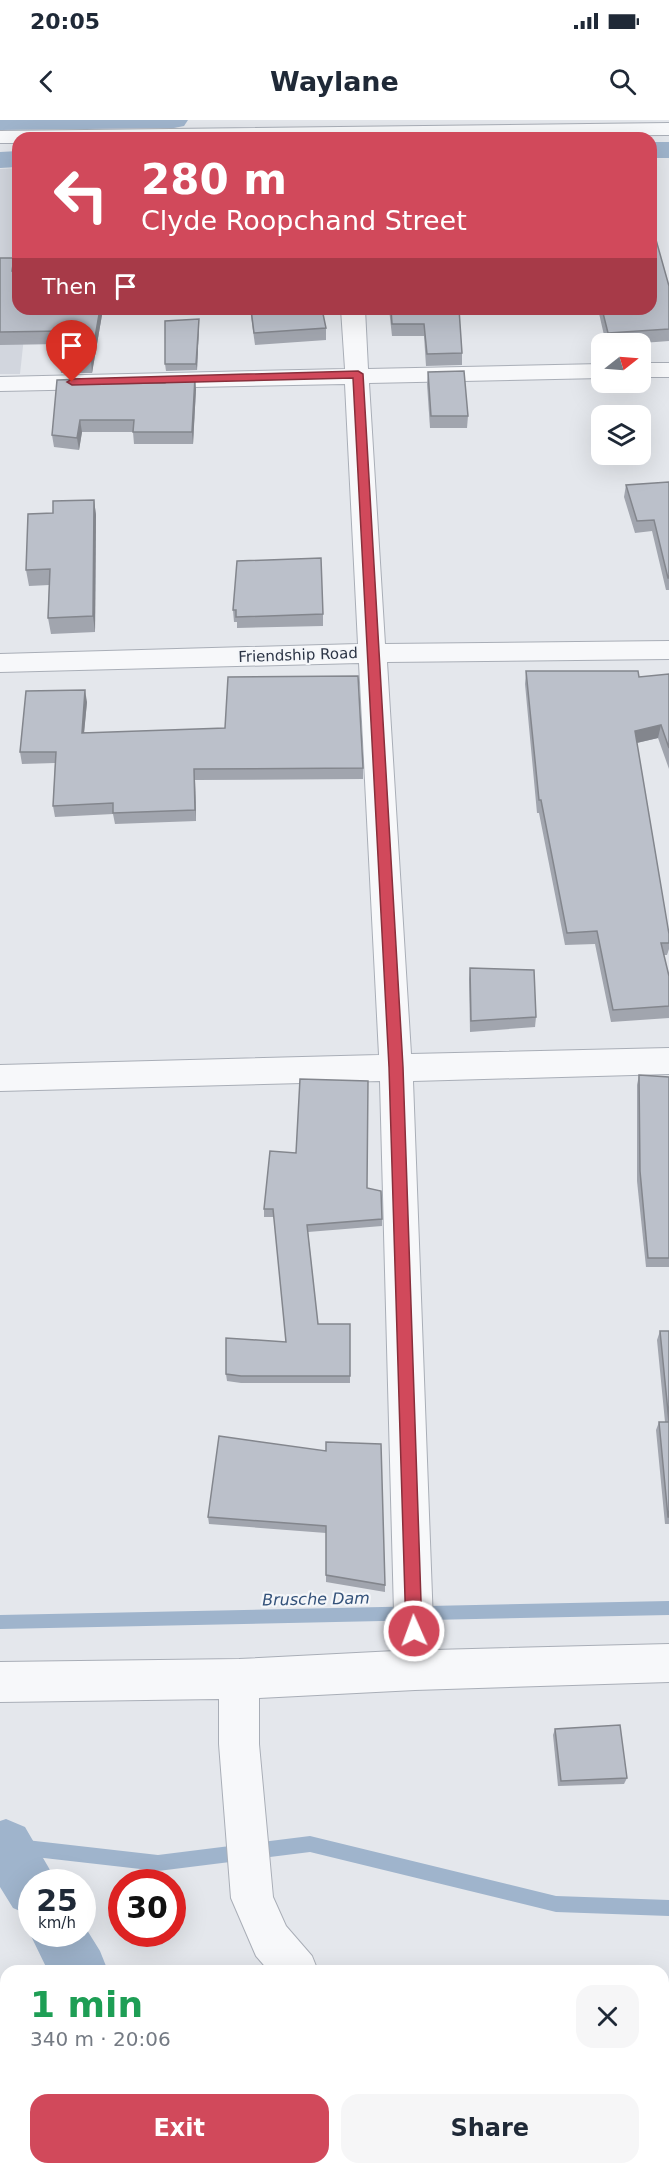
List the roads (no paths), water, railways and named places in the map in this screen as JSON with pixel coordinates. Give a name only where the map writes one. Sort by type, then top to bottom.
[{"type":"street","points":[[385,132],[500,124],[669,129]]},
{"type":"street","points":[[353,315],[396,1067],[416,1670]]},
{"type":"street","points":[[651,370],[669,370]]},
{"type":"street","points":[[0,384],[358,374],[591,371]]},
{"type":"street","name":"Friendship Road","points":[[0,663],[374,653],[669,650]]},
{"type":"street","points":[[0,1078],[669,1061]]},
{"type":"street","points":[[0,1682],[239,1679],[416,1670],[669,1663]]},
{"type":"street","points":[[239,1679],[239,1744],[252,1898],[271,1941],[292,1965]]},
{"type":"waterway","points":[[0,122],[174,120]]},
{"type":"waterway","points":[[657,150],[669,150]]},
{"type":"waterway","points":[[0,160],[12,159]]},
{"type":"waterway","name":"Brusche Dam","points":[[0,1622],[669,1608]]},
{"type":"waterway","points":[[0,1845],[158,1863],[310,1844],[556,1904],[669,1908]]},
{"type":"waterway","points":[[6,1846],[20,1869]]},
{"type":"waterway","points":[[66,1947],[76,1965]]}]
